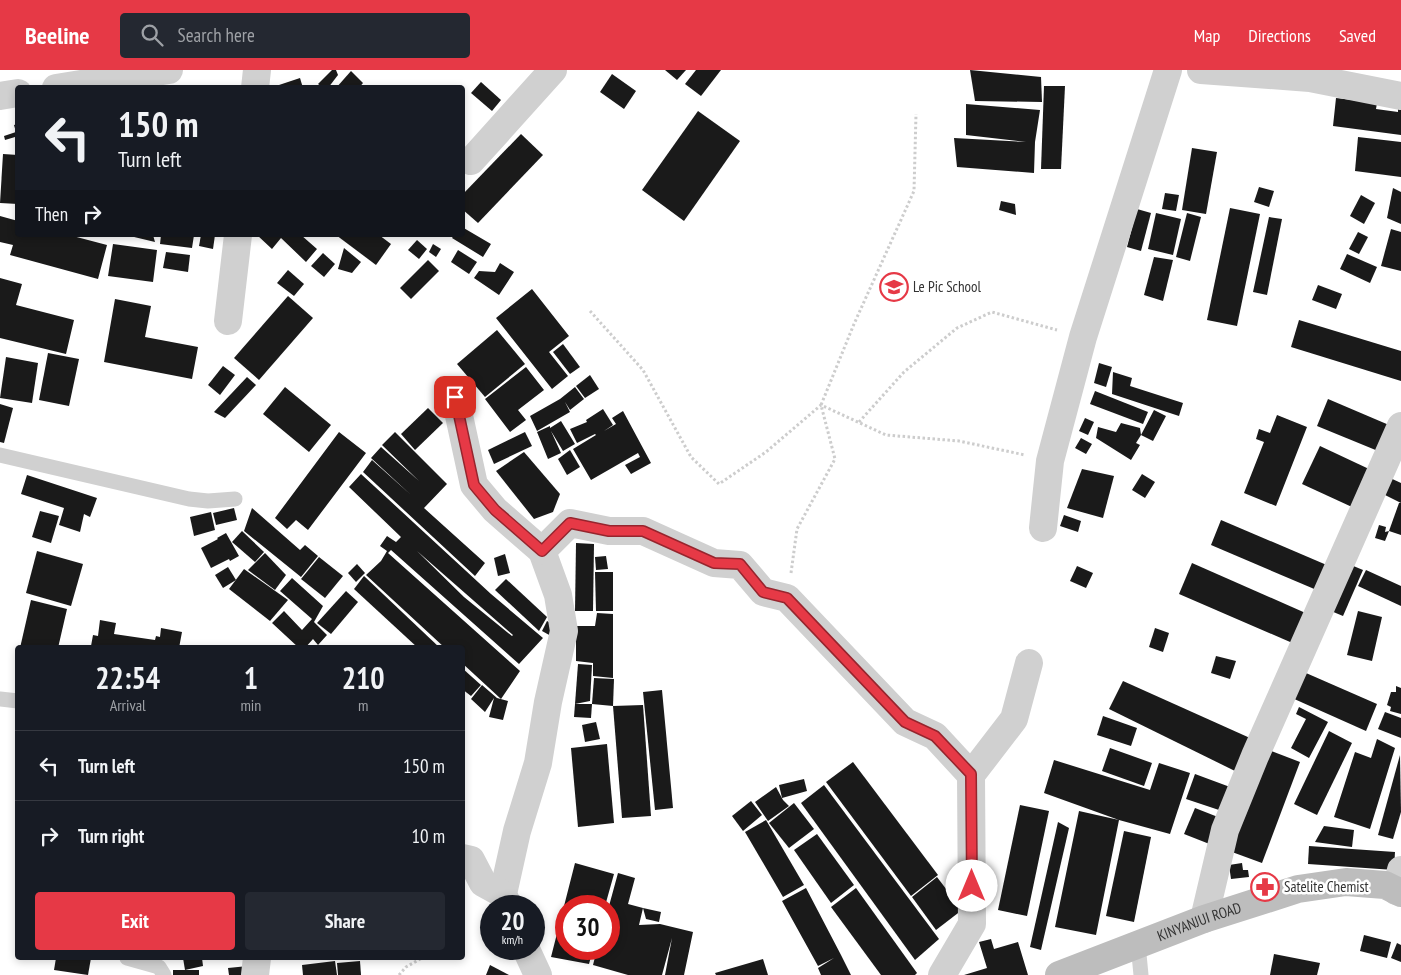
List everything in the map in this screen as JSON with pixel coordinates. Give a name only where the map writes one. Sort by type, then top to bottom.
[{"type":"main road","name":"KINYANJUI ROAD","points":[[1059,975],[1204,919],[1298,889],[1346,882],[1399,885]]},
{"type":"street","points":[[75,85],[169,70]]},
{"type":"street","points":[[255,85],[257,70]]},
{"type":"street","points":[[471,161],[553,70]]},
{"type":"street","points":[[1043,528],[1050,461],[1083,337],[1168,70]]},
{"type":"street","points":[[1201,70],[1283,73],[1401,96]]},
{"type":"street","points":[[0,96],[15,94]]},
{"type":"street","points":[[228,322],[238,237]]},
{"type":"street","points":[[455,397],[474,485],[495,510],[542,551],[558,595],[564,631],[548,702],[538,763],[516,831],[507,895]]},
{"type":"street","points":[[1204,919],[1225,830],[1255,756],[1401,426]]},
{"type":"street","points":[[542,551],[570,523],[609,531],[643,531],[714,563],[740,564],[763,592],[787,598],[905,722],[935,736],[971,774]]},
{"type":"street","points":[[942,975],[972,924],[971,774],[1014,718],[1029,663]]},
{"type":"street","points":[[465,859],[471,860],[483,883],[499,895]]},
{"type":"street","points":[[255,975],[257,960]]},
{"type":"street","points":[[531,960],[538,975]]},
{"type":"lane","points":[[0,455],[189,499],[208,501],[235,499]]},
{"type":"lane","points":[[0,699],[15,701]]},
{"type":"lane","points":[[1138,944],[1142,975]]},
{"type":"lane","points":[[136,960],[159,967],[164,975]]},
{"type":"path","points":[[590,311],[643,370],[691,457],[719,484],[766,452],[821,405],[854,324],[914,191],[916,114]]},
{"type":"path","points":[[859,422],[904,372],[958,328],[992,312],[1083,337]]},
{"type":"path","points":[[821,405],[886,435],[959,441],[1050,461]]},
{"type":"path","points":[[787,598],[797,529],[835,460],[821,405]]},
{"type":"path","points":[[399,975],[406,967],[418,960]]},
{"type":"building","points":[[332,70],[336,70],[338,75],[330,85],[318,84]]},
{"type":"building","points":[[665,70],[686,70],[677,80]]},
{"type":"building","points":[[696,70],[721,70],[701,96],[685,84]]},
{"type":"building","points":[[970,70],[1041,77],[1042,102],[975,101]]},
{"type":"building","points":[[351,71],[363,83],[361,85],[339,85]]},
{"type":"building","points":[[612,74],[636,91],[624,109],[600,92]]},
{"type":"building","points":[[300,78],[302,85],[279,85]]},
{"type":"building","points":[[481,82],[501,100],[492,111],[471,93]]},
{"type":"building","points":[[1044,86],[1065,86],[1061,169],[1041,169]]},
{"type":"building","points":[[1336,98],[1377,103],[1376,109],[1398,112],[1398,105],[1401,106],[1401,135],[1333,126]]},
{"type":"building","points":[[966,104],[1040,110],[1035,142],[1034,173],[957,167],[954,138],[1026,142],[966,135]]},
{"type":"building","points":[[698,111],[740,141],[684,221],[642,190]]},
{"type":"building","points":[[15,132],[15,137],[5,140],[4,136]]},
{"type":"building","points":[[521,134],[543,155],[478,223],[465,212],[465,192]]},
{"type":"building","points":[[1358,137],[1401,142],[1401,177],[1355,171]]},
{"type":"building","points":[[1192,148],[1217,152],[1206,214],[1182,210]]},
{"type":"building","points":[[3,154],[15,155],[15,204],[0,203]]},
{"type":"building","points":[[1259,187],[1274,191],[1269,207],[1254,202]]},
{"type":"building","points":[[1393,188],[1401,192],[1401,224],[1387,218]]},
{"type":"building","points":[[1165,193],[1179,195],[1176,211],[1162,209]]},
{"type":"building","points":[[1361,195],[1375,203],[1364,224],[1350,216]]},
{"type":"building","points":[[1001,201],[1015,204],[1016,215],[999,210]]},
{"type":"building","points":[[1230,208],[1260,214],[1237,326],[1207,320]]},
{"type":"building","points":[[1137,209],[1151,213],[1141,251],[1127,247]]},
{"type":"building","points":[[1156,213],[1181,219],[1173,255],[1148,249]]},
{"type":"building","points":[[1187,213],[1201,217],[1190,261],[1176,257]]},
{"type":"building","points":[[0,216],[15,220],[15,237],[77,237],[107,245],[98,279],[10,255],[13,245],[0,242]]},
{"type":"building","points":[[1269,217],[1282,219],[1267,295],[1253,292]]},
{"type":"building","points":[[465,229],[491,244],[483,257],[452,238],[465,237]]},
{"type":"building","points":[[1391,229],[1401,232],[1401,271],[1381,266]]},
{"type":"building","points":[[1358,232],[1368,237],[1359,254],[1349,249]]},
{"type":"building","points":[[134,237],[154,237],[155,242]]},
{"type":"building","points":[[161,237],[194,237],[192,248],[160,244]]},
{"type":"building","points":[[201,237],[215,237],[213,249],[199,246]]},
{"type":"building","points":[[259,237],[303,237],[317,249],[306,262],[281,238],[272,249]]},
{"type":"building","points":[[339,237],[382,237],[391,244],[376,265]]},
{"type":"building","points":[[417,240],[427,249],[419,259],[408,250]]},
{"type":"building","points":[[113,244],[157,250],[153,282],[108,276]]},
{"type":"building","points":[[433,244],[441,249],[436,257],[429,252]]},
{"type":"building","points":[[344,248],[361,262],[352,273],[338,269]]},
{"type":"building","points":[[458,250],[477,262],[469,274],[451,262]]},
{"type":"building","points":[[166,252],[190,255],[188,272],[163,268]]},
{"type":"building","points":[[323,253],[335,264],[324,277],[311,266]]},
{"type":"building","points":[[1347,254],[1377,267],[1370,283],[1340,269]]},
{"type":"building","points":[[1154,257],[1173,260],[1163,301],[1144,295]]},
{"type":"building","points":[[428,260],[439,271],[411,299],[400,288]]},
{"type":"building","points":[[500,263],[514,272],[499,295],[474,278],[479,271],[495,272]]},
{"type":"building","points":[[288,270],[304,284],[294,296],[277,283]]},
{"type":"building","points":[[0,278],[22,284],[16,305],[74,320],[66,354],[0,338]]},
{"type":"building","points":[[1318,285],[1342,294],[1336,309],[1312,300]]},
{"type":"building","points":[[532,289],[569,336],[549,352],[568,376],[552,389],[496,318]]},
{"type":"building","points":[[288,296],[313,318],[259,380],[234,358]]},
{"type":"building","points":[[115,299],[151,306],[145,337],[198,347],[192,379],[104,362]]},
{"type":"building","points":[[1299,320],[1401,351],[1401,381],[1291,347]]},
{"type":"building","points":[[497,330],[525,364],[485,397],[457,364]]},
{"type":"building","points":[[563,344],[580,367],[570,374],[553,352]]},
{"type":"building","points":[[48,353],[79,359],[69,406],[39,400]]},
{"type":"building","points":[[6,357],[38,363],[32,403],[0,398]]},
{"type":"building","points":[[1099,363],[1112,367],[1106,387],[1094,383]]},
{"type":"building","points":[[223,366],[235,375],[220,395],[208,385]]},
{"type":"building","points":[[526,367],[544,390],[518,410],[526,420],[510,432],[485,399]]},
{"type":"building","points":[[1113,372],[1132,378],[1130,386],[1183,403],[1179,416],[1112,394]]},
{"type":"building","points":[[590,375],[599,389],[585,398],[576,386]]},
{"type":"building","points":[[247,377],[256,385],[225,418],[214,412]]},
{"type":"building","points":[[285,387],[331,425],[309,452],[263,414]]},
{"type":"building","points":[[575,387],[584,399],[570,410],[565,402],[570,412],[537,431],[530,416],[560,399]]},
{"type":"building","points":[[1095,391],[1148,412],[1143,424],[1090,404]]},
{"type":"building","points":[[1328,399],[1389,425],[1378,451],[1317,426]]},
{"type":"building","points":[[0,404],[13,408],[4,443],[0,442]]},
{"type":"building","points":[[428,408],[443,423],[415,450],[401,434]]},
{"type":"building","points":[[603,409],[613,425],[604,431],[616,424],[612,418],[623,411],[651,463],[631,474],[625,465],[640,457],[638,453],[591,480],[573,449],[596,435],[577,443],[570,429],[587,422],[586,420]]},
{"type":"building","points":[[1154,410],[1166,416],[1153,441],[1141,435]]},
{"type":"building","points":[[1277,415],[1307,427],[1276,506],[1244,493],[1264,442],[1256,439],[1259,429],[1270,433]]},
{"type":"building","points":[[1085,418],[1094,422],[1088,435],[1079,431]]},
{"type":"building","points":[[561,421],[575,444],[563,451],[551,431],[561,453],[548,459],[537,432],[550,426],[550,428]]},
{"type":"building","points":[[1121,423],[1140,428],[1141,435],[1136,443],[1140,445],[1131,460],[1096,438],[1098,427],[1116,432]]},
{"type":"building","points":[[339,432],[366,453],[308,530],[296,520],[287,529],[275,518]]},
{"type":"building","points":[[395,432],[447,484],[424,508],[485,563],[475,576],[363,472],[372,460],[411,495],[371,458],[381,447],[419,481],[382,445]]},
{"type":"building","points":[[525,432],[532,446],[494,464],[488,450]]},
{"type":"building","points":[[1081,438],[1092,444],[1086,454],[1075,448]]},
{"type":"building","points":[[1320,446],[1369,469],[1352,507],[1302,484]]},
{"type":"building","points":[[570,450],[580,467],[567,475],[558,459]]},
{"type":"building","points":[[524,452],[560,494],[553,512],[534,519],[496,471]]},
{"type":"building","points":[[1082,469],[1114,476],[1103,518],[1067,508]]},
{"type":"building","points":[[361,474],[491,594],[543,638],[519,664],[391,550],[388,553],[520,671],[501,699],[465,666],[465,645],[442,645],[366,575],[381,561],[387,551],[380,546],[387,536],[396,542],[401,537],[349,487]],"holes":[[[417,551],[513,635],[464,597]]]},
{"type":"building","points":[[1142,474],[1155,482],[1145,498],[1132,490]]},
{"type":"building","points":[[27,475],[97,498],[90,517],[84,514],[80,532],[59,525],[64,508],[21,494]]},
{"type":"building","points":[[1388,477],[1401,483],[1401,503],[1381,493]]},
{"type":"building","points":[[1399,503],[1401,503],[1401,535],[1389,531]]},
{"type":"building","points":[[234,508],[237,520],[216,525],[213,513]]},
{"type":"building","points":[[252,508],[300,550],[305,545],[318,556],[301,577],[244,531]]},
{"type":"building","points":[[40,511],[59,516],[51,543],[32,537]]},
{"type":"building","points":[[211,512],[215,530],[194,536],[190,517]]},
{"type":"building","points":[[1064,515],[1081,521],[1078,532],[1060,526]]},
{"type":"building","points":[[1221,520],[1329,566],[1319,591],[1211,545]]},
{"type":"building","points":[[1379,525],[1386,527],[1385,532],[1389,531],[1385,541],[1375,538]]},
{"type":"building","points":[[242,531],[264,552],[255,562],[232,542]]},
{"type":"building","points":[[226,533],[239,556],[211,568],[201,548]]},
{"type":"building","points":[[576,543],[594,544],[593,611],[575,611]]},
{"type":"building","points":[[37,551],[83,564],[71,606],[26,593]]},
{"type":"building","points":[[265,553],[286,575],[275,590],[248,570]]},
{"type":"building","points":[[505,554],[510,573],[498,576],[494,558]]},
{"type":"building","points":[[606,556],[608,569],[596,570],[595,557]]},
{"type":"building","points":[[319,557],[343,576],[325,598],[301,579]]},
{"type":"building","points":[[1192,563],[1310,615],[1297,645],[1179,594]]},
{"type":"building","points":[[357,564],[365,573],[356,582],[348,573]]},
{"type":"building","points":[[1351,565],[1363,570],[1343,616],[1331,611]]},
{"type":"building","points":[[1077,566],[1093,573],[1086,588],[1070,581]]},
{"type":"building","points":[[228,567],[236,580],[223,588],[215,575]]},
{"type":"building","points":[[244,569],[288,600],[270,621],[229,589]]},
{"type":"building","points":[[1366,570],[1401,586],[1401,606],[1358,586]]},
{"type":"building","points":[[595,572],[613,572],[613,611],[596,611]]},
{"type":"building","points":[[364,576],[437,645],[415,645],[354,589]]},
{"type":"building","points":[[292,578],[323,606],[314,622],[327,635],[318,645],[313,639],[308,645],[296,645],[272,623],[284,611],[302,630],[312,619],[280,591]]},
{"type":"building","points":[[506,579],[547,617],[539,631],[495,590]]},
{"type":"building","points":[[346,591],[358,602],[331,634],[317,623]]},
{"type":"building","points":[[31,600],[67,609],[59,645],[21,645]]},
{"type":"building","points":[[1358,611],[1382,617],[1372,661],[1347,655]]},
{"type":"building","points":[[597,613],[613,614],[613,678],[593,676],[593,663],[576,661],[576,626],[595,626]]},
{"type":"building","points":[[100,620],[116,623],[114,634],[155,640],[156,636],[160,637],[161,628],[182,632],[180,645],[91,645],[93,635],[98,636]]},
{"type":"building","points":[[547,621],[556,626],[551,636],[542,631]]},
{"type":"building","points":[[1155,628],[1169,633],[1163,652],[1149,647]]},
{"type":"building","points":[[1216,656],[1236,661],[1230,679],[1211,673]]},
{"type":"building","points":[[578,664],[592,665],[590,701],[575,704]]},
{"type":"building","points":[[465,671],[481,685],[471,696],[465,691]]},
{"type":"building","points":[[1306,673],[1377,704],[1366,731],[1292,698]]},
{"type":"building","points":[[594,678],[614,679],[613,706],[592,704]]},
{"type":"building","points":[[1123,681],[1250,738],[1235,771],[1109,709]]},
{"type":"building","points":[[482,685],[497,698],[508,701],[503,720],[489,717],[494,698],[485,712],[471,699]]},
{"type":"building","points":[[1396,686],[1401,688],[1401,714],[1390,711],[1391,707],[1387,705],[1391,692],[1396,692]]},
{"type":"building","points":[[662,690],[673,808],[655,810],[643,692]]},
{"type":"building","points":[[575,704],[592,704],[591,718],[574,717]]},
{"type":"building","points":[[643,705],[651,816],[622,818],[613,706]]},
{"type":"building","points":[[1299,707],[1328,722],[1309,758],[1291,748],[1306,719],[1296,714]]},
{"type":"building","points":[[1385,712],[1401,718],[1401,738],[1378,729]]},
{"type":"building","points":[[1103,716],[1137,728],[1131,746],[1097,735]]},
{"type":"building","points":[[596,722],[600,739],[585,742],[582,725]]},
{"type":"building","points":[[1329,731],[1352,743],[1317,815],[1294,804]]},
{"type":"building","points":[[1377,739],[1395,748],[1370,829],[1334,817],[1355,752],[1371,758]]},
{"type":"building","points":[[607,744],[614,823],[578,827],[571,748]]},
{"type":"building","points":[[1110,748],[1152,763],[1144,786],[1102,771]]},
{"type":"building","points":[[1269,750],[1300,762],[1262,863],[1232,852],[1229,834]]},
{"type":"building","points":[[1400,755],[1401,812],[1393,839],[1378,835]]},
{"type":"building","points":[[1054,760],[1150,790],[1159,763],[1190,773],[1170,834],[1119,820],[1044,793]]},
{"type":"building","points":[[853,762],[938,875],[911,896],[826,782]]},
{"type":"building","points":[[1195,774],[1230,787],[1222,811],[1186,799]]},
{"type":"building","points":[[804,779],[807,791],[782,798],[779,785]]},
{"type":"building","points":[[824,785],[939,939],[915,960],[801,803]]},
{"type":"building","points":[[776,787],[783,800],[789,806],[768,821],[755,802]]},
{"type":"building","points":[[751,801],[762,815],[743,831],[732,816]]},
{"type":"building","points":[[794,803],[814,829],[789,848],[769,823]]},
{"type":"building","points":[[1020,805],[1049,811],[1027,916],[998,910]]},
{"type":"building","points":[[1195,808],[1223,819],[1212,845],[1184,834]]},
{"type":"building","points":[[1079,811],[1119,820],[1096,935],[1055,927]]},
{"type":"building","points":[[766,820],[804,885],[783,897],[745,832]]},
{"type":"building","points":[[1058,822],[1069,828],[1041,950],[1030,947]]},
{"type":"building","points":[[1324,826],[1354,830],[1352,847],[1315,842]]},
{"type":"building","points":[[1124,831],[1151,837],[1134,922],[1106,916]]},
{"type":"building","points":[[817,834],[854,885],[831,903],[794,850]]},
{"type":"building","points":[[1309,846],[1395,852],[1394,870],[1308,864]]},
{"type":"building","points":[[575,863],[614,874],[608,895],[567,895]]},
{"type":"building","points":[[1242,863],[1243,870],[1248,870],[1249,877],[1231,879],[1229,865]]},
{"type":"building","points":[[618,873],[635,878],[628,904],[643,908],[639,925],[660,924],[693,932],[684,975],[665,975],[672,938],[662,975],[628,975],[593,965],[594,960],[620,960],[620,895],[612,895]]},
{"type":"building","points":[[937,877],[962,910],[936,930],[912,897]]},
{"type":"building","points":[[806,888],[851,975],[821,975],[818,968],[834,958],[818,966],[782,901]]},
{"type":"building","points":[[856,888],[917,973],[915,975],[881,975],[831,907]]},
{"type":"building","points":[[643,908],[661,912],[659,922],[646,919]]},
{"type":"building","points":[[1364,935],[1391,942],[1387,958],[1360,951]]},
{"type":"building","points":[[991,939],[994,949],[1018,942],[1028,975],[964,975],[987,968],[979,942]]},
{"type":"building","points":[[555,941],[555,958],[551,957]]},
{"type":"building","points":[[1397,943],[1401,945],[1401,962],[1391,958]]},
{"type":"building","points":[[1274,954],[1320,963],[1317,975],[1270,975]]},
{"type":"building","points":[[763,959],[768,975],[716,975],[715,973]]},
{"type":"building","points":[[56,960],[91,960],[88,975],[54,970]]},
{"type":"building","points":[[183,960],[202,960],[203,966],[185,970]]},
{"type":"building","points":[[567,960],[590,960],[589,964]]},
{"type":"building","points":[[335,961],[337,975],[303,975],[302,965]]},
{"type":"building","points":[[360,961],[361,975],[338,975],[337,963]]},
{"type":"building","points":[[490,965],[509,975],[486,975]]},
{"type":"building","points":[[248,966],[248,975],[229,975],[228,968]]},
{"type":"building","points":[[173,970],[199,970],[199,975],[173,975]]},
{"type":"place","name":"Le Pic School","points":[[894,287]]},
{"type":"place","name":"Satelite Chemist","points":[[1265,887]]},
{"type":"route","points":[[455,397],[474,485],[495,510],[542,551],[570,523],[609,531],[643,531],[714,563],[740,564],[763,592],[787,598],[905,722],[935,736],[971,774],[972,886]]}]
